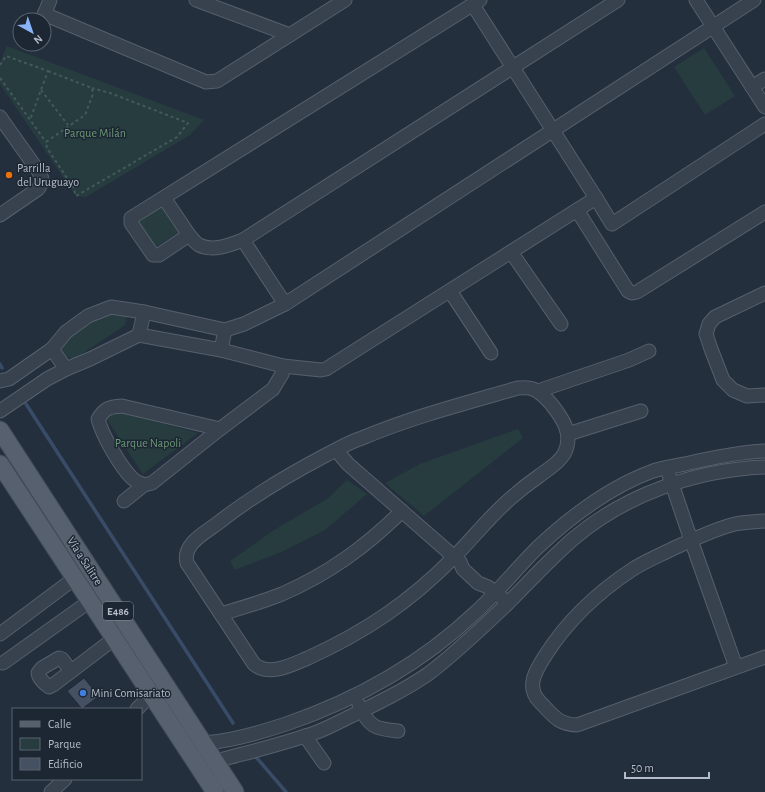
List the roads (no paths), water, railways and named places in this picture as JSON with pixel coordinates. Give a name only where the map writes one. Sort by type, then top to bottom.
[{"type":"main road","name":"Vía a Salitre","points":[[0,430],[235,792]]},
{"type":"main road","name":"Vía a Salitre","points":[[0,464],[215,792]]},
{"type":"street","points":[[45,12],[50,0]]},
{"type":"street","points":[[196,0],[290,35]]},
{"type":"street","points":[[52,21],[206,82],[212,83],[345,0]]},
{"type":"street","points":[[164,198],[189,235],[199,245],[214,248],[243,240],[618,0]]},
{"type":"street","points":[[696,0],[765,107]]},
{"type":"street","points":[[21,397],[5,380],[52,349],[66,332],[88,316],[111,307],[144,312],[225,330],[244,324],[285,304],[754,0]]},
{"type":"street","points":[[189,235],[156,256],[153,255],[131,223],[131,218],[476,2],[513,68],[612,224]]},
{"type":"street","points":[[752,87],[765,79]]},
{"type":"street","points":[[0,117],[39,172],[42,177],[42,183],[38,188],[0,215]]},
{"type":"street","points":[[594,236],[765,124]]},
{"type":"street","points":[[0,411],[66,368],[90,359],[139,335],[221,350],[284,366],[321,370],[326,369],[450,292],[596,198]]},
{"type":"street","points":[[577,210],[628,291],[632,293],[637,292],[765,212]]},
{"type":"street","points":[[243,240],[285,304]]},
{"type":"street","points":[[511,252],[561,324]]},
{"type":"street","points":[[450,292],[491,353]]},
{"type":"street","points":[[765,293],[715,317],[709,324],[706,334],[723,380],[733,390],[747,396],[765,395]]},
{"type":"street","points":[[139,335],[144,312]]},
{"type":"street","points":[[221,350],[225,330]]},
{"type":"street","points":[[52,349],[66,368]]},
{"type":"street","points":[[538,391],[629,360],[649,351]]},
{"type":"street","points":[[124,501],[144,485],[152,483],[220,429],[261,400],[279,381],[284,366]]},
{"type":"street","points":[[25,368],[37,386]]},
{"type":"street","points":[[518,388],[525,388],[538,391],[547,399],[562,418],[568,434],[566,451],[559,461],[511,498],[481,528],[457,559],[408,599],[376,622],[326,650],[303,660],[271,670],[262,669],[254,664],[187,564],[186,554],[190,546],[247,502],[294,473],[360,438],[415,419],[518,388]]},
{"type":"street","points":[[144,485],[134,480],[123,466],[101,428],[98,420],[103,412],[110,407],[122,406],[220,429]]},
{"type":"street","points":[[568,434],[641,411]]},
{"type":"street","points":[[336,450],[348,464],[457,559],[469,563],[484,578],[492,590],[508,603]]},
{"type":"street","points":[[204,743],[220,742],[246,736],[314,714],[354,696],[396,672],[436,646],[470,618],[492,590],[531,554],[574,516],[612,491],[654,471],[743,452],[765,451]]},
{"type":"street","points":[[216,761],[319,731],[388,698],[427,674],[462,646],[574,538],[605,515],[644,495],[672,483],[707,474],[765,467]]},
{"type":"street","points":[[667,468],[736,667]]},
{"type":"street","points":[[221,614],[281,594],[324,573],[364,546],[402,511]]},
{"type":"street","points":[[765,521],[735,524],[691,540],[634,568],[601,592],[573,620],[547,653],[536,670],[533,678],[533,688],[537,698],[558,720],[566,725],[577,725],[765,657]]},
{"type":"street","points":[[0,634],[75,578]]},
{"type":"street","points":[[3,663],[90,601]]},
{"type":"street","points":[[71,671],[115,638]]},
{"type":"street","points":[[138,708],[152,694]]},
{"type":"street","points":[[354,696],[368,721],[380,730],[398,731]]},
{"type":"street","points":[[314,714],[319,731]]},
{"type":"street","points":[[306,736],[324,763]]},
{"type":"street","points":[[51,792],[64,780]]},
{"type":"waterway","points":[[0,364],[2,368]]},
{"type":"waterway","points":[[26,404],[233,723]]},
{"type":"waterway","points":[[256,757],[286,792]]},
{"type":"place","name":"Parrilla del Uruguayo","points":[[9,175]]},
{"type":"place","name":"Mini Comisariato","points":[[83,693]]},
{"type":"park label","name":"Parque Milán","points":[[95,133]]},
{"type":"park label","name":"Parque Napoli","points":[[148,443]]}]
